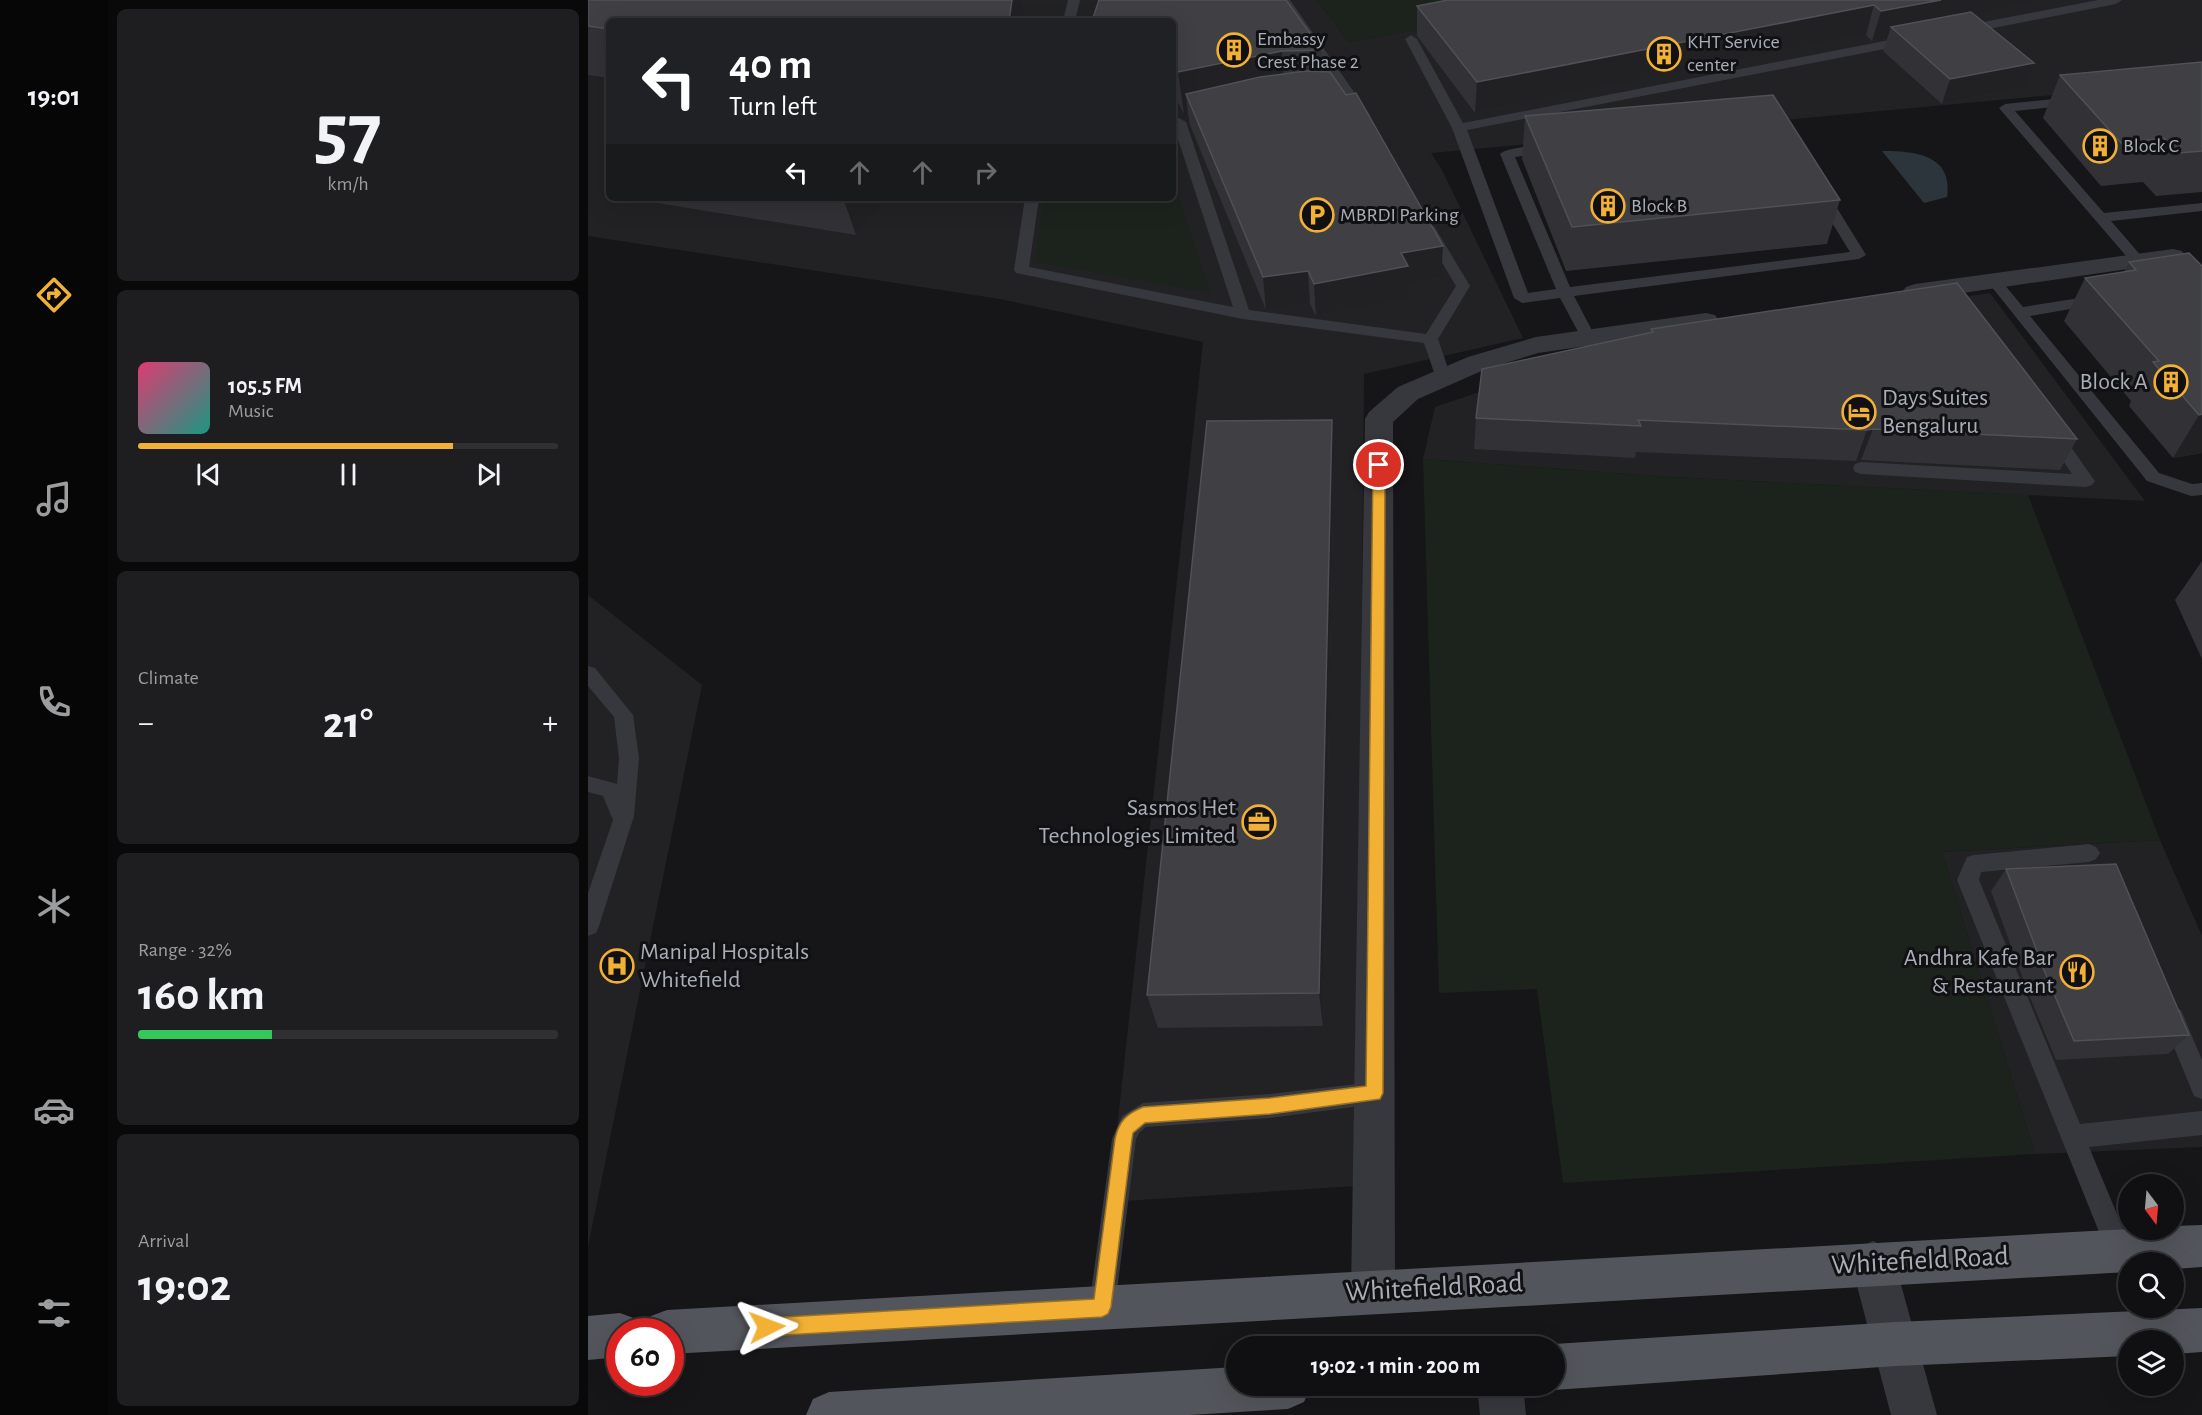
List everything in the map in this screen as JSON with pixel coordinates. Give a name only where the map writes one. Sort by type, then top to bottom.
[{"type":"main road","name":"Whitefield Road","points":[[684,1331],[2202,1246]]},
{"type":"main road","points":[[1565,1366],[1896,1344],[2202,1330]]},
{"type":"main road","points":[[588,1338],[606,1336]]},
{"type":"main road","points":[[829,1415],[1166,1405],[1226,1396]]},
{"type":"street","points":[[1890,295],[1953,294],[1994,281],[2184,255]]},
{"type":"street","points":[[1373,1291],[1379,419],[1408,393],[1477,363],[1536,345],[1727,318]]},
{"type":"street","points":[[1873,1263],[1914,1415]]},
{"type":"street","points":[[1501,1396],[1503,1415]]},
{"type":"lane","points":[[1070,18],[1074,0]]},
{"type":"lane","points":[[1284,0],[1371,128]]},
{"type":"lane","points":[[1952,32],[2116,0]]},
{"type":"lane","points":[[1459,128],[1928,37]]},
{"type":"lane","points":[[1411,39],[1459,128],[1522,298],[1859,255],[1816,185]]},
{"type":"lane","points":[[1332,96],[1353,99]]},
{"type":"lane","points":[[2086,100],[2005,108],[2138,261]]},
{"type":"lane","points":[[1181,121],[1244,314]]},
{"type":"lane","points":[[1566,147],[1507,154],[1565,292],[1588,338]]},
{"type":"lane","points":[[1032,201],[1021,270],[1244,314],[1430,339]]},
{"type":"lane","points":[[2100,218],[2202,207]]},
{"type":"lane","points":[[1423,217],[1463,286],[1430,339]]},
{"type":"lane","points":[[1994,281],[2153,477],[2192,490],[2202,489]]},
{"type":"lane","points":[[2018,313],[2111,298]]},
{"type":"lane","points":[[1430,339],[1443,377]]},
{"type":"lane","points":[[1861,468],[2086,481],[2045,423]]},
{"type":"lane","points":[[588,673],[624,715],[629,758],[623,820],[588,926]]},
{"type":"lane","points":[[588,784],[610,790],[623,820]]},
{"type":"lane","points":[[2089,853],[1974,864],[1968,880],[2119,1250]]},
{"type":"lane","points":[[2166,1002],[2202,1088]]},
{"type":"lane","points":[[1102,1307],[1124,1139],[1126,1129],[1133,1121],[1143,1115],[1270,1106],[1375,1093]]},
{"type":"lane","points":[[2073,1137],[2202,1123]]},
{"type":"shaded area","points":[[588,0],[1317,0],[1349,42],[1583,0],[2202,0],[2202,81],[1431,153],[1442,170],[1523,338],[1364,374],[1357,1186],[1109,1202],[1203,342],[1000,299],[588,236]]},
{"type":"shaded area","points":[[1317,0],[1583,0],[1349,42]]},
{"type":"shaded area","points":[[1882,151],[1918,154],[1938,164],[1944,172],[1947,183],[1947,197],[1924,203]]},
{"type":"shaded area","points":[[1176,190],[1211,293],[1035,262],[1044,201],[1176,201]]},
{"type":"shaded area","name":"Days Suites Bengaluru","points":[[1990,293],[2145,501],[1670,477],[1423,459],[1435,407],[1609,348]]},
{"type":"shaded area","points":[[1423,459],[1670,477],[2028,495],[2160,840],[1942,852],[2035,1154],[1563,1183],[1537,989],[1439,993]]},
{"type":"shaded area","name":"Manipal Hospitals Whitefield","points":[[588,595],[702,685],[588,1247]]},
{"type":"shaded area","points":[[2160,840],[2202,936],[2202,1147],[2035,1154],[1942,852]]},
{"type":"building","points":[[588,0],[1012,0],[1009,18],[606,18],[606,29],[588,26]]},
{"type":"building","name":"Embassy Crest Phase 2","points":[[1099,0],[1286,0],[1322,50],[1282,51],[1178,72],[1176,68],[1176,18],[1093,18]]},
{"type":"building","points":[[1448,0],[1941,0],[1881,11],[1874,5],[1477,82],[1417,6]]},
{"type":"building","points":[[1971,12],[2034,63],[1950,79],[1891,27]]},
{"type":"building","points":[[2202,62],[2202,151],[2178,153],[2164,138],[2121,143],[2060,75]]},
{"type":"building","name":"MBRDI Parking","points":[[1306,71],[1330,72],[1346,95],[1356,93],[1443,246],[1401,253],[1408,266],[1314,284],[1308,271],[1263,277],[1186,94],[1260,77]]},
{"type":"building","points":[[1773,95],[1840,200],[1572,227],[1525,116]]},
{"type":"building","points":[[2189,253],[2202,266],[2202,414],[2199,415],[2153,362],[2159,361],[2085,278],[2136,270],[2129,262]]},
{"type":"building","points":[[1957,283],[2077,439],[1638,420],[1641,426],[1476,418],[1482,369],[1653,332],[1651,329]]},
{"type":"building","points":[[1332,420],[1319,993],[1147,995],[1207,421]]},
{"type":"building","name":"Andhra Kafe Bar & Restaurant","points":[[2116,864],[2189,1035],[2074,1041],[2006,869]]},
{"type":"place","name":"Embassy Crest Phase 2","points":[[1234,50]]},
{"type":"place","name":"KHT Service center","points":[[1664,54]]},
{"type":"place","name":"Block C","points":[[2100,146]]},
{"type":"place","name":"Block B","points":[[1608,206]]},
{"type":"place","name":"MBRDI Parking","points":[[1317,215]]},
{"type":"place","name":"Block A","points":[[2171,382]]},
{"type":"place","name":"Days Suites Bengaluru","points":[[1859,412]]},
{"type":"place","name":"Sasmos Het Technologies Limited","points":[[1259,822]]},
{"type":"place","name":"Manipal Hospitals Whitefield","points":[[617,966]]},
{"type":"place","name":"Andhra Kafe Bar & Restaurant","points":[[2077,972]]},
{"type":"route","points":[[767,1327],[1102,1307],[1124,1139],[1126,1129],[1133,1121],[1143,1115],[1270,1106],[1375,1093],[1379,465]]}]
